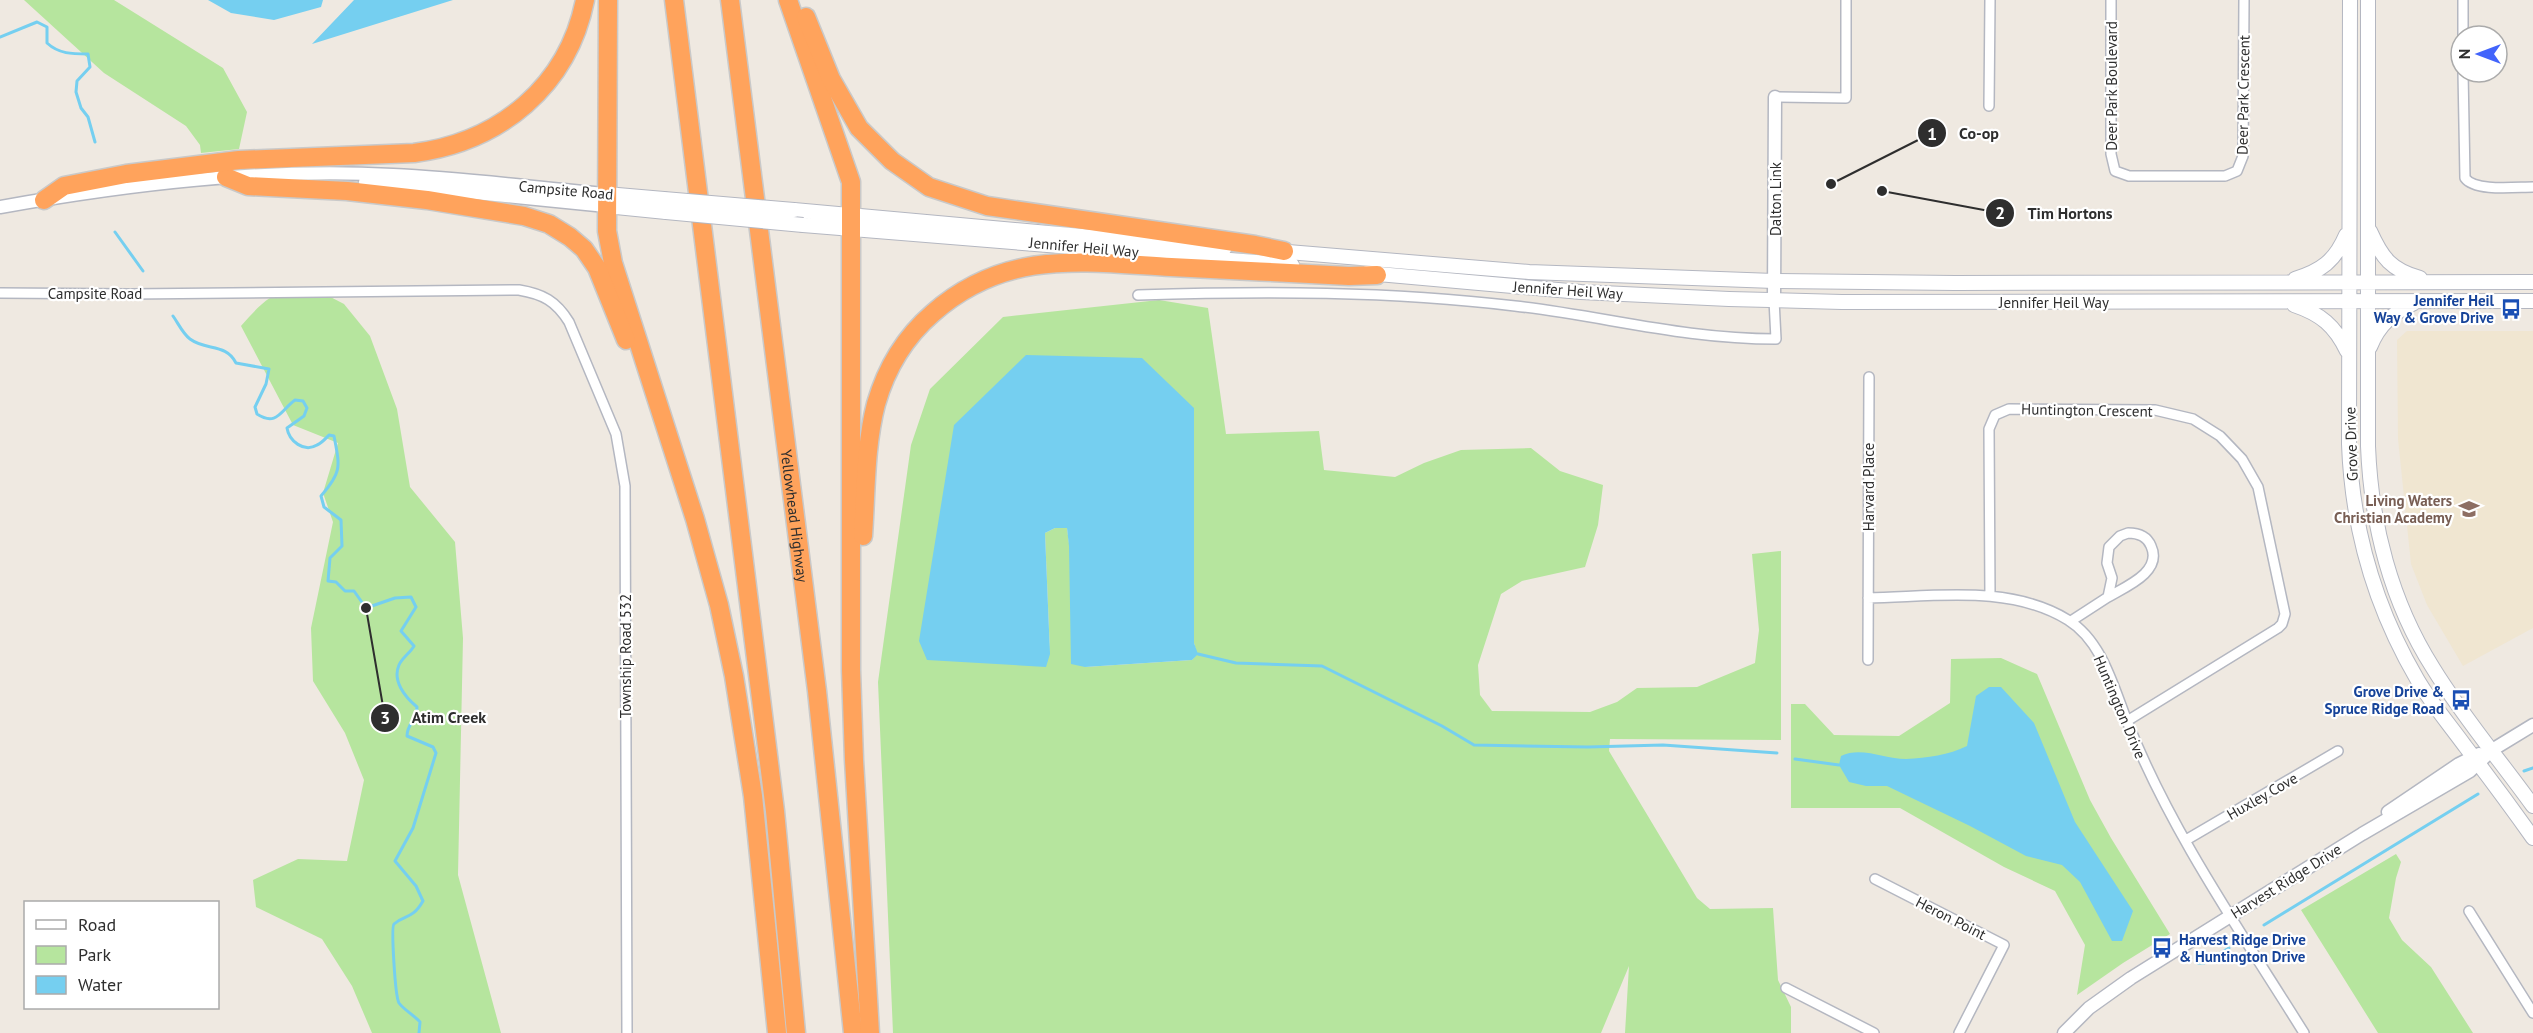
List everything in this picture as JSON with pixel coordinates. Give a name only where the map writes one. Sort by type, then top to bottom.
[{"type":"highway","points":[[44,200],[64,186],[126,174],[239,160],[414,153],[436,150],[479,136],[506,121],[554,76],[569,49],[585,0]]},
{"type":"highway","points":[[608,0],[607,231],[613,262],[680,472],[719,605],[734,676],[753,796],[777,1033]]},
{"type":"highway","points":[[674,0],[775,811],[796,1033]]},
{"type":"highway","name":"Yellowhead Highway","points":[[730,0],[816,679],[853,1033]]},
{"type":"highway","points":[[788,0],[851,182],[854,760],[870,1033]]},
{"type":"highway","points":[[800,0],[831,79],[859,128],[892,162],[929,187],[987,206],[1284,251]]},
{"type":"highway","points":[[226,177],[248,186],[347,191],[470,207],[542,221],[563,232],[584,249],[597,268],[680,472]]},
{"type":"highway","points":[[852,630],[859,595],[871,433],[876,405],[899,351],[923,321],[948,300],[972,284],[999,273],[1059,263],[1349,276],[1377,275]]},
{"type":"main road","name":"Grove Drive","points":[[2350,0],[2349,444],[2352,488],[2359,531],[2369,572],[2397,642],[2418,680],[2533,838]]},
{"type":"main road","name":"Grove Drive","points":[[2368,0],[2368,465],[2373,507],[2386,566],[2418,642],[2456,703],[2533,806]]},
{"type":"main road","name":"Campsite Road","points":[[606,200],[665,206],[794,210],[853,222]]},
{"type":"main road","name":"Jennifer Heil Way","points":[[665,206],[803,225],[853,222],[1254,251],[1284,251],[1529,272],[1774,281],[1955,283],[2533,282]]},
{"type":"main road","name":"Jennifer Heil Way","points":[[853,222],[1348,269],[1377,275],[1581,292],[1774,300],[2533,301]]},
{"type":"main road","points":[[2368,226],[2387,262],[2405,274],[2434,282]]},
{"type":"main road","points":[[2282,283],[2312,273],[2329,263],[2340,249],[2349,228]]},
{"type":"main road","points":[[2284,301],[2312,311],[2329,322],[2349,355]]},
{"type":"main road","points":[[2368,351],[2376,331],[2386,320],[2419,301]]},
{"type":"street","points":[[1775,97],[1846,98],[1846,0]]},
{"type":"street","points":[[1989,106],[1990,0]]},
{"type":"street","name":"Deer Park Boulevard","points":[[2112,0],[2111,154],[2115,171]]},
{"type":"street","name":"Deer Park Crescent","points":[[2115,171],[2124,176],[2225,176],[2237,171],[2243,156],[2244,0]]},
{"type":"street","points":[[2463,0],[2463,24]]},
{"type":"street","points":[[2463,84],[2465,178],[2471,184],[2480,187],[2533,187]]},
{"type":"street","name":"Dalton Link","points":[[1774,300],[1775,97]]},
{"type":"street","name":"Campsite Road","points":[[0,207],[94,191],[226,177],[280,176],[392,175],[606,200]]},
{"type":"street","name":"Campsite Road","points":[[0,292],[130,294],[519,290],[549,298]]},
{"type":"street","name":"Jennifer Heil Way","points":[[1138,295],[1284,292],[1413,296],[1517,306],[1702,336],[1776,339],[1774,300]]},
{"type":"street","name":"Township Road 532","points":[[549,298],[560,307],[569,322],[616,434],[625,486],[627,1033]]},
{"type":"street","name":"Harvard Place","points":[[1868,660],[1869,377]]},
{"type":"street","name":"Huntington Crescent","points":[[1990,596],[1989,429],[1995,415],[2009,409],[2155,410],[2193,419],[2220,436],[2242,459],[2258,487],[2285,614],[2284,620],[2278,628],[2127,721]]},
{"type":"street","points":[[2071,621],[2140,577],[2151,566],[2153,550],[2144,536],[2136,533],[2120,536],[2109,547],[2107,563],[2112,578],[2108,597]]},
{"type":"street","name":"Huntington Drive","points":[[1868,598],[1990,596],[2045,608],[2071,621],[2101,657],[2153,784],[2230,915],[2304,1033]]},
{"type":"street","name":"Harvest Ridge Drive","points":[[2064,1033],[2089,1008],[2114,990],[2230,915],[2410,807],[2476,760],[2533,725]]},
{"type":"street","name":"Huxley Cove","points":[[2186,840],[2338,751]]},
{"type":"street","name":"Heron Point","points":[[1875,879],[2004,945],[1959,1033]]},
{"type":"street","points":[[2469,911],[2533,1013]]},
{"type":"street","points":[[1786,988],[1874,1033]]},
{"type":"shaded area","name":"Living Waters Christian Academy","points":[[2407,331],[2533,331],[2533,628],[2463,666],[2427,605],[2411,564],[2398,439],[2397,340]]},
{"type":"green space","points":[[24,0],[114,0],[223,68],[247,112],[239,149],[201,153],[200,145],[186,126],[104,73]]},
{"type":"green space","points":[[315,289],[344,304],[370,336],[397,409],[410,487],[455,542],[463,638],[458,875],[501,1033],[372,1033],[352,986],[322,939],[256,907],[253,880],[298,859],[347,861],[364,780],[345,733],[313,681],[311,628],[333,522],[323,493],[338,443],[293,425],[241,326],[265,301],[280,293]]},
{"type":"green space","points":[[1159,300],[1208,308],[1226,434],[1319,431],[1324,470],[1395,477],[1424,463],[1461,450],[1531,448],[1560,471],[1603,485],[1598,525],[1585,567],[1522,581],[1501,594],[1478,665],[1480,695],[1492,711],[1590,712],[1617,702],[1637,688],[1697,687],[1755,663],[1759,630],[1752,554],[1781,551],[1781,740],[1610,739],[1609,751],[1697,898],[1710,909],[1773,908],[1778,980],[1791,1007],[1791,1033],[1625,1033],[1629,966],[1601,1033],[893,1033],[878,682],[911,445],[930,389],[1003,317]],"holes":[[[1026,355],[1194,643],[1197,654],[1192,660],[1085,667],[1067,528],[1055,528],[1045,533],[1050,654]]]},
{"type":"green space","points":[[2001,658],[2037,674],[2090,800],[2170,934],[2077,995],[2085,945],[2055,891],[2004,867],[1900,808],[1791,808],[1791,704],[1805,704],[1834,735],[1899,736],[1950,703],[1951,659]]},
{"type":"green space","points":[[2396,854],[2401,862],[2389,918],[2402,940],[2431,967],[2473,1033],[2378,1033],[2301,910]]},
{"type":"water","points":[[208,0],[323,0],[321,7],[274,20],[231,13]]},
{"type":"water","points":[[354,0],[453,0],[312,44]]},
{"type":"water","points":[[1026,355],[1142,358],[1194,408],[1194,643],[1198,654],[1192,660],[1085,667],[1071,664],[1067,528],[1055,528],[1045,533],[1050,654],[1046,667],[927,660],[919,641],[954,425]]},
{"type":"water","points":[[1989,687],[2001,687],[2034,723],[2075,822],[2133,911],[2122,941],[2112,941],[2080,882],[2062,865],[2026,856],[1887,786],[1866,786],[1849,782],[1839,765],[1841,756],[1849,753],[1914,759],[1945,754],[1967,746],[1976,696]]},
{"type":"waterway","points":[[0,37],[37,22],[47,27],[47,43],[52,47],[66,53],[88,54],[90,67],[77,81],[76,92],[81,108],[88,117],[95,142]]},
{"type":"waterway","points":[[115,232],[143,271]]},
{"type":"waterway","points":[[173,316],[185,334],[196,343],[227,352],[236,363],[269,369],[266,384],[255,407],[257,414],[264,418],[274,418],[295,400],[303,401],[307,408],[304,416],[287,428],[294,441],[307,448],[321,443],[329,435],[334,436],[338,469],[333,481],[321,496],[324,507],[341,520],[342,546],[330,558],[328,581],[336,582],[345,591],[354,591],[366,608],[395,598],[411,597],[416,607],[401,631],[414,646],[400,662],[397,677],[404,694],[417,707],[407,736],[433,747],[436,753],[413,828],[395,861],[416,886],[423,901],[412,914],[394,924],[393,937],[399,1003],[420,1022],[419,1033]]},
{"type":"waterway","points":[[1198,654],[1236,663],[1322,666],[1442,726],[1474,745],[1588,747],[1663,745],[1777,753]]},
{"type":"waterway","points":[[1795,759],[1839,765]]},
{"type":"waterway","points":[[2524,771],[2533,768]]},
{"type":"waterway","points":[[2264,925],[2478,794]]},
{"type":"waterway","points":[[2198,963],[2204,963],[2229,948]]},
{"type":"place","name":"Co-op","points":[[1831,184]]},
{"type":"place","name":"Tim Hortons","points":[[1882,191]]},
{"type":"place","name":"Jennifer Heil Way & Grove Drive","points":[[2511,309]]},
{"type":"place","name":"Living Waters Christian Academy","points":[[2469,509]]},
{"type":"place","name":"Atim Creek","points":[[366,608]]},
{"type":"place","name":"Grove Drive & Spruce Ridge Road","points":[[2461,700]]},
{"type":"place","name":"Harvest Ridge Drive & Huntington Drive","points":[[2162,948]]}]
